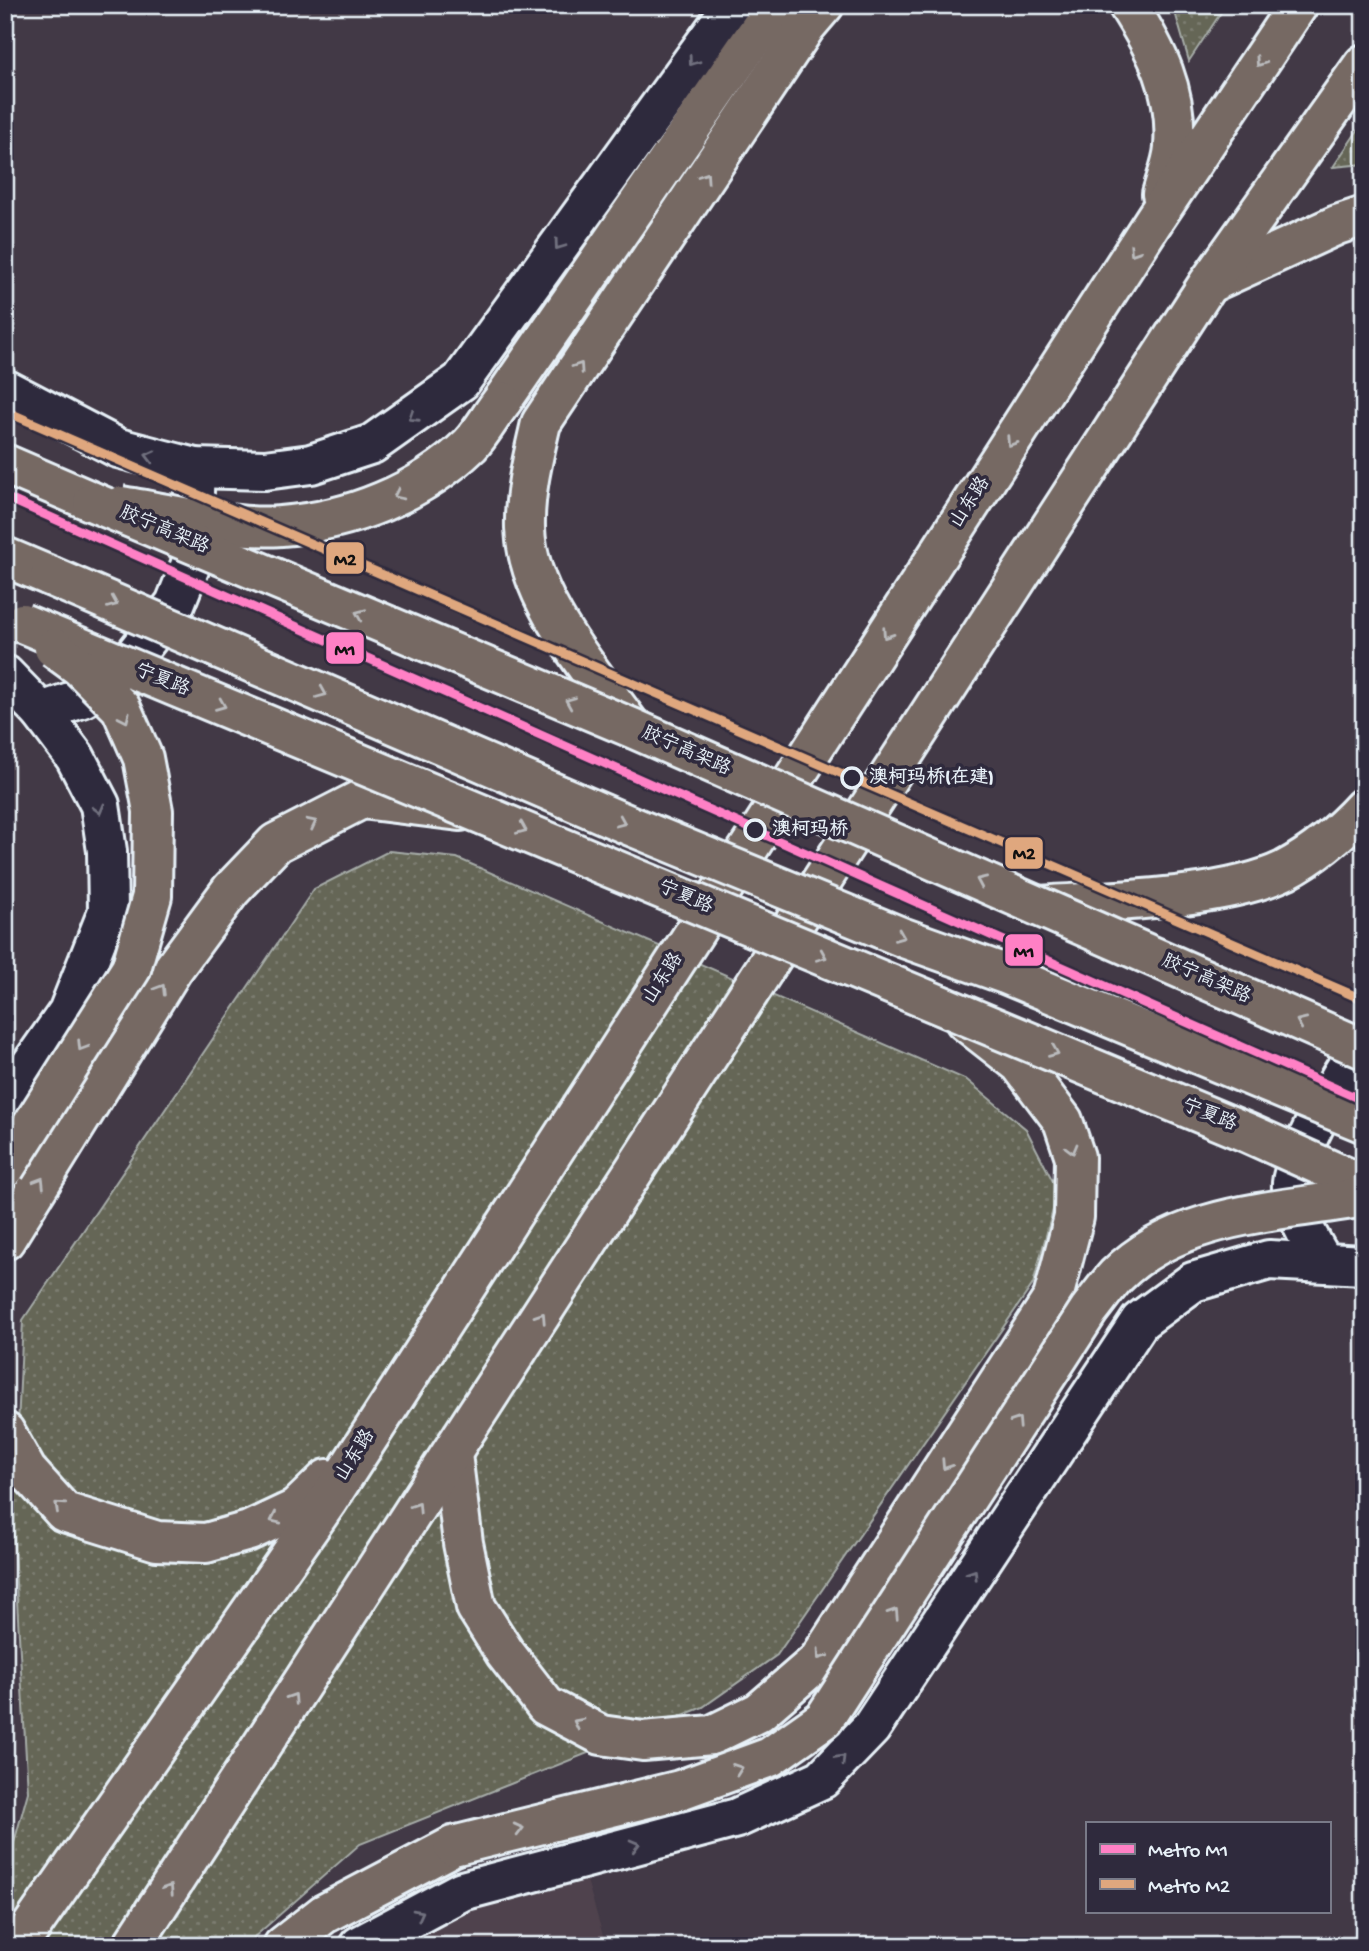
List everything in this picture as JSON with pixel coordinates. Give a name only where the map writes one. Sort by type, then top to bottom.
[{"type":"main road","points":[[93,502],[214,521],[280,526],[354,512],[401,496],[470,444],[776,5]]},
{"type":"main road","points":[[632,728],[557,623],[532,570],[524,530],[527,488],[541,423],[806,26],[824,5]]},
{"type":"main road","points":[[1128,5],[1153,45],[1171,87],[1174,148],[1156,217]]},
{"type":"main road","name":"山东路","points":[[18,1946],[327,1502],[1156,217],[1298,5]]},
{"type":"main road","points":[[132,1946],[1208,284],[1364,64]]},
{"type":"main road","points":[[1208,284],[1337,225],[1364,216]]},
{"type":"main road","name":"胶宁高架路","points":[[5,464],[632,728],[1364,1047]]},
{"type":"main road","points":[[5,557],[631,826],[904,938],[1005,974],[1364,1123]]},
{"type":"main road","points":[[5,1168],[131,969],[141,946],[152,896],[153,811],[143,758],[121,708],[80,667],[13,619]]},
{"type":"main road","name":"宁夏路","points":[[13,619],[1248,1133],[1364,1185]]},
{"type":"main road","points":[[5,1240],[173,970],[231,890],[276,843],[362,799],[484,814]]},
{"type":"main road","points":[[1036,906],[1176,895],[1272,874],[1284,870],[1340,834],[1364,807]]},
{"type":"main road","points":[[452,1454],[463,1543],[476,1607],[505,1653],[546,1706],[601,1735],[643,1741],[712,1735],[759,1712],[818,1661],[1053,1298],[1074,1217],[1075,1157],[1063,1121],[1020,1064],[949,1009]]},
{"type":"main road","points":[[283,1946],[324,1914],[453,1846],[680,1790],[770,1757],[824,1719],[1089,1310],[1117,1275],[1163,1242],[1215,1220],[1364,1198]]},
{"type":"main road","points":[[5,1432],[27,1471],[64,1512],[157,1541],[206,1543],[249,1531],[296,1509],[363,1444]]},
{"type":"street","points":[[5,389],[118,448],[195,468],[265,470],[311,464],[372,444],[461,381],[733,5]]},
{"type":"street","points":[[41,712],[82,698],[115,680],[175,604],[191,564],[195,468]]},
{"type":"street","points":[[5,675],[41,712],[75,757],[100,805],[107,851],[108,911],[68,1012],[5,1102]]},
{"type":"street","points":[[1323,1262],[1300,1222],[1292,1183],[1311,1133],[1364,1047]]},
{"type":"street","points":[[359,1946],[461,1891],[737,1818],[822,1779],[871,1728],[1140,1321],[1193,1282],[1269,1260],[1364,1265]]},
{"type":"shaded area","points":[[584,1870],[606,1946],[377,1946],[452,1903]]},
{"type":"green space","points":[[1173,5],[1226,5],[1189,61]]},
{"type":"green space","points":[[1364,121],[1364,164],[1333,167]]},
{"type":"green space","points":[[389,851],[457,858],[967,1080],[1026,1129],[1058,1191],[1033,1284],[777,1655],[703,1707],[360,1844],[244,1946],[5,1946],[5,1875],[28,1792],[13,1531],[23,1320],[314,889]]},
{"type":"metro line","name":"M2","points":[[5,411],[1364,1000]]},
{"type":"metro line","name":"M1","points":[[5,497],[1364,1101]]},
{"type":"place","name":"澳柯玛桥(在建)","points":[[852,778]]},
{"type":"place","name":"澳柯玛桥","points":[[755,830]]}]
